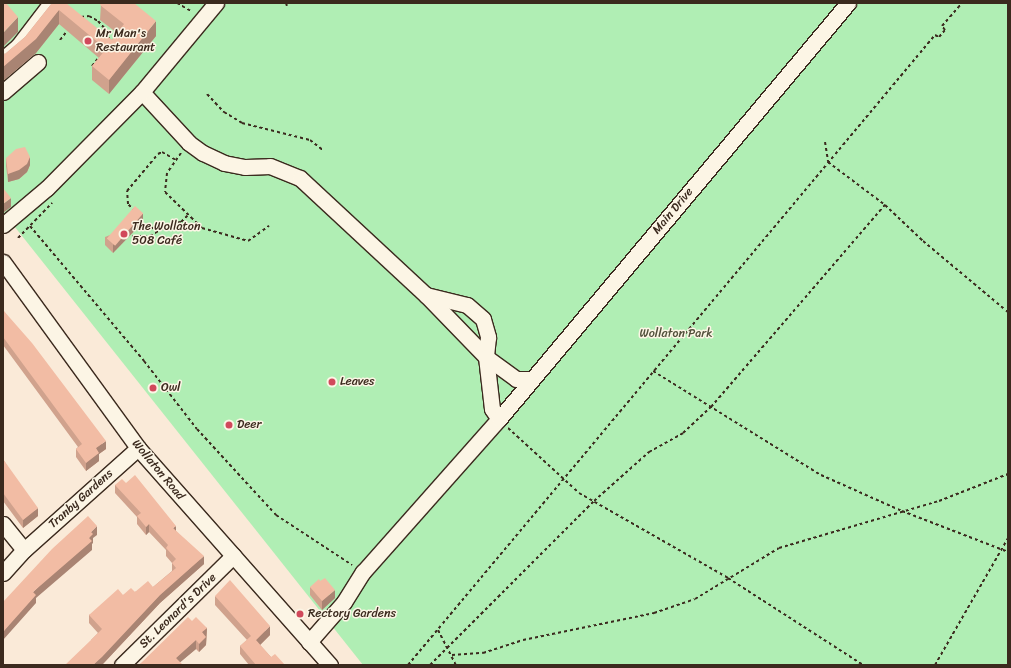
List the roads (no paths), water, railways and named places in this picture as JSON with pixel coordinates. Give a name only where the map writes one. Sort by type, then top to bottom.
[{"type":"street","points":[[3,58],[18,46],[52,3]]},
{"type":"street","points":[[3,225],[47,188],[142,92],[216,3]]},
{"type":"street","name":"Main Drive","points":[[309,642],[344,602],[363,572],[499,419],[848,3]]},
{"type":"street","points":[[3,92],[38,62]]},
{"type":"street","points":[[142,92],[189,143],[202,153],[224,163],[245,166],[270,166],[300,178],[426,295],[486,357],[516,379],[531,379]]},
{"type":"street","name":"Wollaton Road","points":[[3,262],[138,448],[330,665]]},
{"type":"street","points":[[426,295],[467,305],[483,319],[488,337],[486,357],[492,408],[499,419]]},
{"type":"street","name":"Tranby Gardens","points":[[3,573],[24,550],[138,448]]},
{"type":"street","points":[[3,524],[24,550]]},
{"type":"street","name":"St. Leonard's Drive","points":[[122,665],[233,556]]},
{"type":"place","name":"Mr Man's Restaurant","points":[[88,41]]},
{"type":"place","name":"The Wollaton 508 Café","points":[[124,234]]},
{"type":"place","name":"Leaves","points":[[332,382]]},
{"type":"place","name":"Owl","points":[[153,388]]},
{"type":"place","name":"Deer","points":[[229,425]]},
{"type":"place","name":"Rectory Gardens","points":[[300,614]]},
{"type":"park label","name":"Wollaton Park","points":[[676,334]]}]
